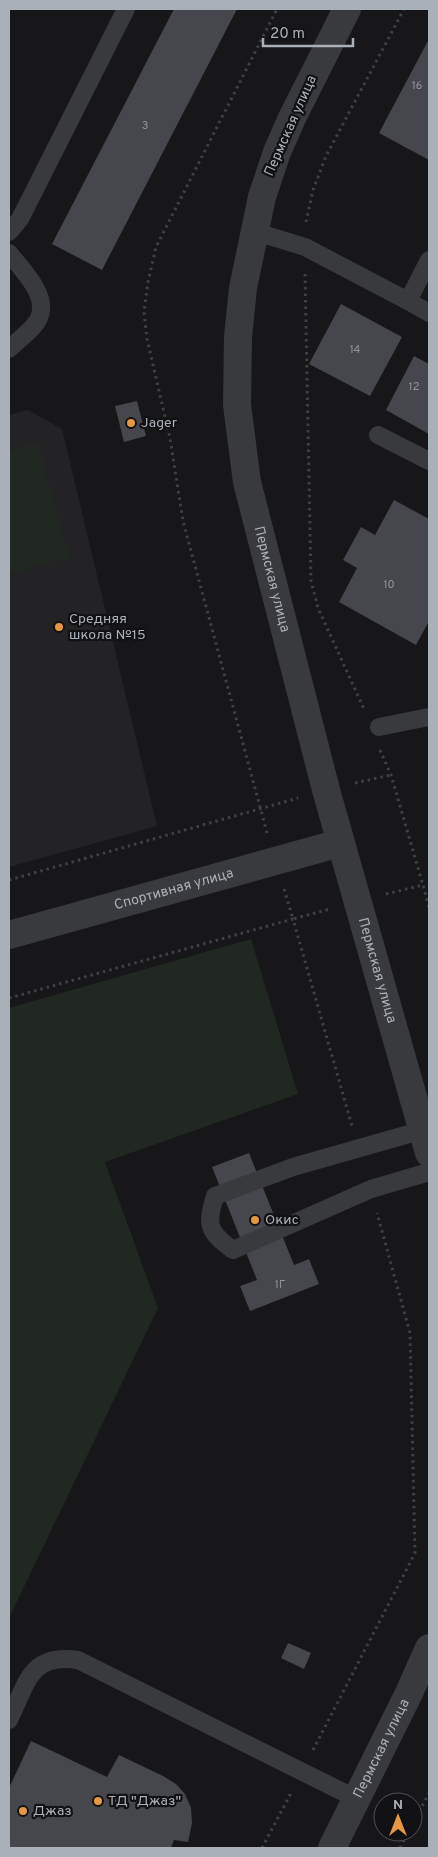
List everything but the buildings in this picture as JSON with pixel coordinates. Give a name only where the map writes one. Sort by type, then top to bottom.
[{"type":"street","name":"Пермская улица","points":[[347,9],[277,152],[253,231],[243,288],[238,345],[237,405],[241,447],[251,498],[340,843],[426,1142]]},
{"type":"street","name":"Спортивная улица","points":[[9,935],[340,843]]},
{"type":"street","name":"Пермская улица","points":[[332,1848],[429,1648]]},
{"type":"lane","points":[[9,232],[20,219],[126,9]]},
{"type":"lane","points":[[253,231],[305,247],[429,314]]},
{"type":"lane","points":[[9,254],[37,291],[42,306],[38,320],[9,349]]},
{"type":"lane","points":[[408,301],[429,260]]},
{"type":"lane","points":[[378,435],[429,462]]},
{"type":"lane","points":[[379,727],[429,717]]},
{"type":"lane","points":[[426,1142],[358,1148],[293,1167],[215,1196],[208,1218],[217,1238],[233,1250],[371,1189],[429,1172]]},
{"type":"lane","points":[[9,1720],[32,1672],[44,1662],[60,1658],[78,1660],[357,1799]]},
{"type":"path","points":[[276,9],[156,247],[148,282],[144,312],[147,339],[170,438],[183,520],[260,810],[358,1148]]},
{"type":"path","points":[[366,715],[318,608],[311,581],[306,216],[326,156],[404,9]]},
{"type":"path","points":[[380,749],[391,775],[423,885]]},
{"type":"path","points":[[9,880],[326,790],[391,775]]},
{"type":"path","points":[[9,998],[293,919]]},
{"type":"path","points":[[262,1848],[415,1553],[410,1333],[371,1189]]},
{"type":"path","points":[[423,1804],[429,1793]]},
{"type":"shaded area","name":"Средняя школа №15","points":[[28,410],[62,429],[157,826],[9,867],[9,415]]},
{"type":"shaded area","points":[[37,443],[69,557],[9,574],[9,451]]},
{"type":"shaded area","points":[[251,939],[298,1094],[105,1162],[158,1308],[9,1618],[9,1008]]},
{"type":"place","name":"Jager","points":[[131,423]]},
{"type":"place","name":"Средняя школа №15","points":[[59,627]]},
{"type":"place","name":"Окис","points":[[255,1220]]},
{"type":"place","name":"ТД \"Джаз\"","points":[[98,1801]]},
{"type":"place","name":"Джаз","points":[[23,1811]]}]
